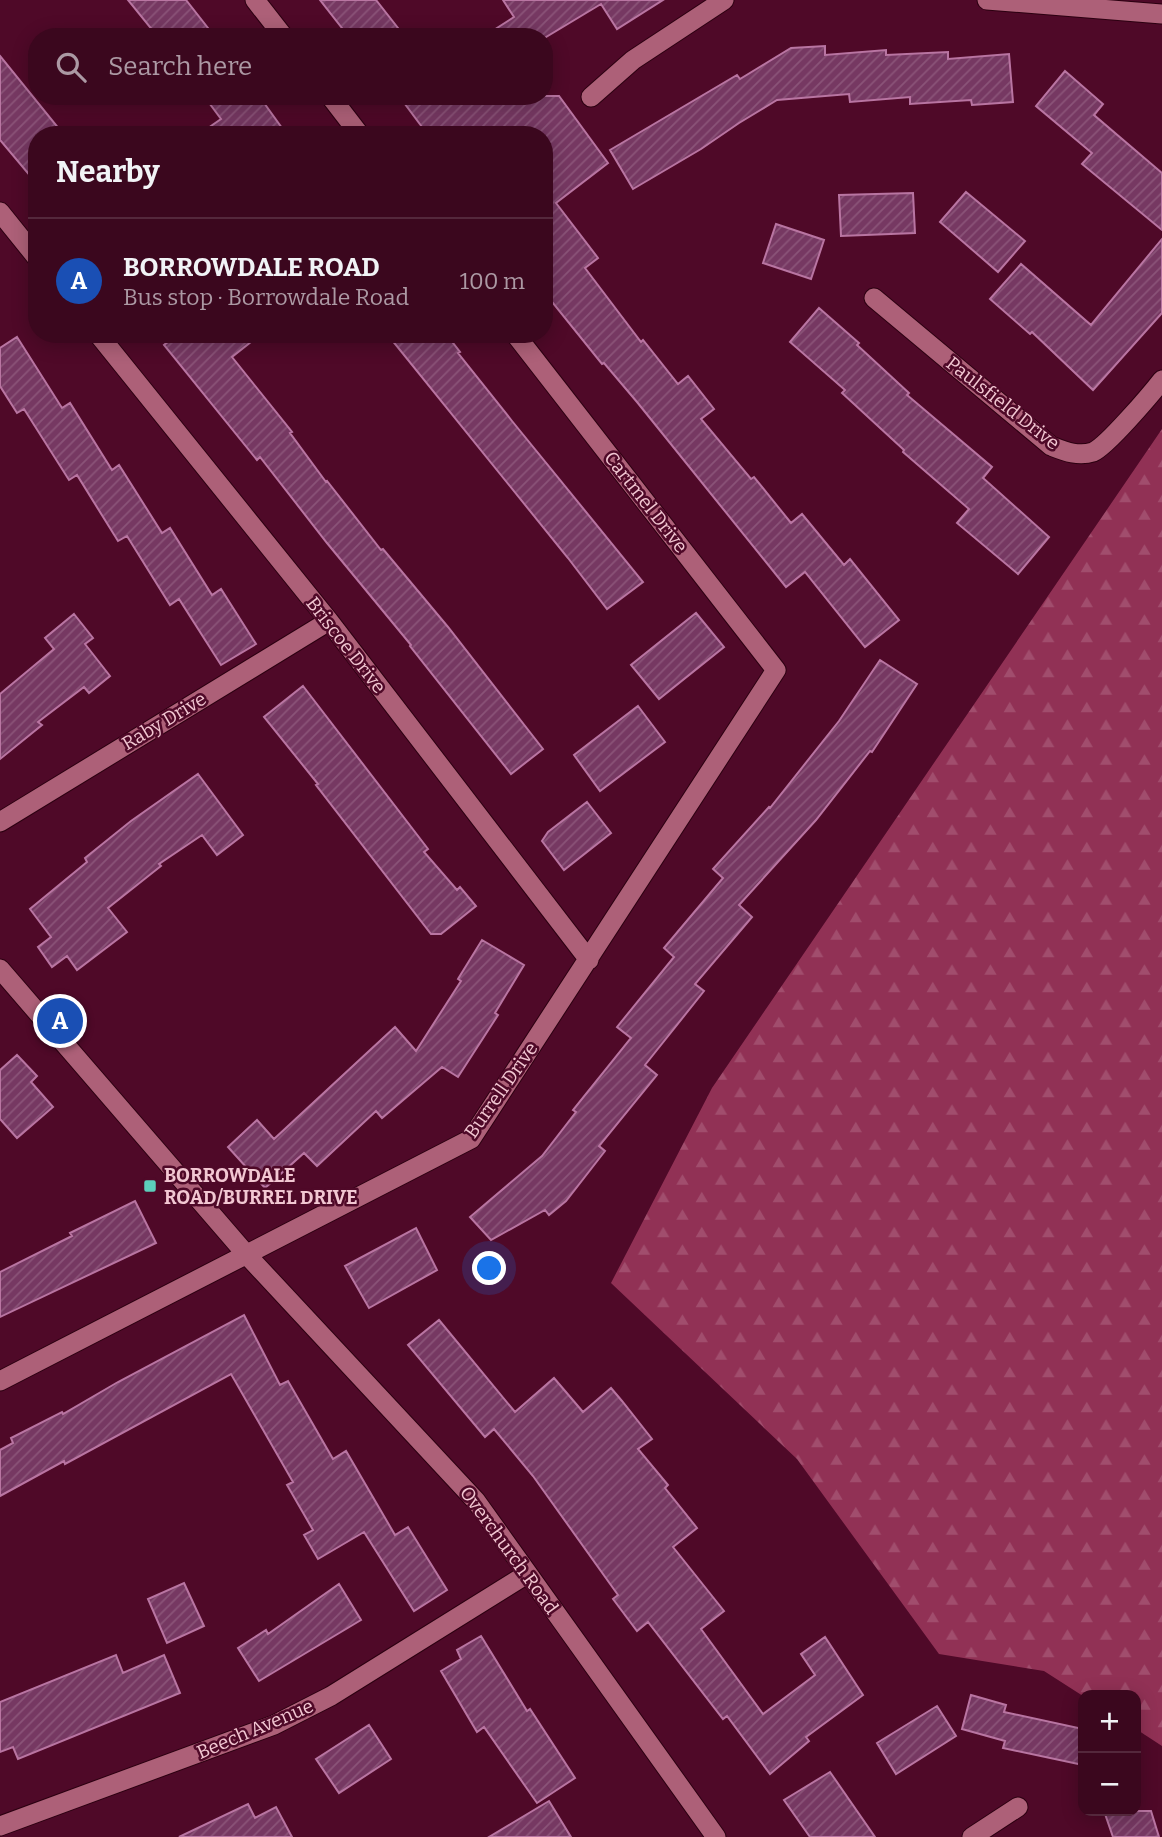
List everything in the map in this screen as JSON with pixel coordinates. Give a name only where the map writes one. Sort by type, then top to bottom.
[{"type":"street","points":[[255,0],[277,28]]},
{"type":"street","points":[[591,97],[633,60],[724,0]]},
{"type":"street","points":[[987,0],[1162,14]]},
{"type":"street","points":[[337,105],[353,126]]},
{"type":"street","points":[[0,212],[28,247]]},
{"type":"street","name":"Paulsfield Drive","points":[[874,298],[1051,446],[1071,454],[1094,452],[1140,407],[1162,380]]},
{"type":"street","name":"Briscoe Drive","points":[[105,343],[328,621],[589,960]]},
{"type":"street","name":"Cartmel Drive","points":[[522,343],[776,670]]},
{"type":"street","name":"Raby Drive","points":[[0,822],[328,621]]},
{"type":"street","name":"Burrell Drive","points":[[0,1381],[471,1139],[776,670]]},
{"type":"street","name":"Overchurch Road","points":[[0,969],[246,1254],[476,1501],[716,1837]]},
{"type":"street","name":"Beech Avenue","points":[[0,1826],[274,1725],[331,1696],[527,1574]]},
{"type":"street","points":[[972,1837],[1018,1807]]},
{"type":"green space","points":[[1162,429],[1162,1746],[1141,1732],[1141,1690],[1078,1690],[1078,1693],[1044,1671],[939,1654],[797,1459],[611,1283],[712,1088]]},
{"type":"building","points":[[128,0],[186,0],[208,28],[151,28]]},
{"type":"building","points":[[320,0],[376,0],[398,28],[342,28]]},
{"type":"building","points":[[503,0],[663,0],[617,29],[601,4],[553,33],[553,28],[497,28],[514,17]]},
{"type":"building","points":[[825,46],[825,55],[886,50],[886,55],[948,52],[948,59],[1009,54],[1013,102],[972,105],[971,100],[910,104],[910,97],[850,102],[849,94],[777,100],[633,189],[610,150],[737,75],[740,79],[791,48]]},
{"type":"building","points":[[0,56],[28,91],[28,105],[40,105],[57,126],[28,126],[28,173],[0,140]]},
{"type":"building","points":[[1065,71],[1103,104],[1094,115],[1162,173],[1162,230],[1082,164],[1092,153],[1036,106]]},
{"type":"building","points":[[553,96],[559,96],[608,163],[556,203],[598,258],[585,268],[641,342],[643,340],[678,384],[688,376],[714,409],[701,419],[751,479],[754,477],[791,523],[802,514],[844,565],[850,559],[899,620],[865,647],[805,572],[786,587],[637,402],[553,303],[553,126],[421,126],[406,105],[553,105]]},
{"type":"building","points":[[211,105],[265,105],[281,126],[211,126],[221,119]]},
{"type":"building","points":[[966,192],[1025,241],[998,272],[940,222]]},
{"type":"building","points":[[913,193],[915,233],[841,236],[839,195]]},
{"type":"building","points":[[776,224],[824,240],[811,279],[763,263]]},
{"type":"building","points":[[1162,239],[1162,313],[1093,390],[1032,332],[1030,334],[990,299],[1021,264],[1091,325]]},
{"type":"building","points":[[819,308],[859,343],[857,345],[909,393],[907,395],[992,467],[983,478],[1049,537],[1018,574],[957,523],[969,509],[903,452],[904,450],[842,393],[845,390],[790,342]]},
{"type":"building","points":[[17,337],[62,408],[70,403],[112,470],[119,465],[162,533],[170,528],[212,595],[221,589],[256,644],[221,665],[179,599],[170,605],[127,536],[118,541],[77,475],[69,480],[24,409],[17,413],[0,386],[0,348]]},
{"type":"building","points":[[250,343],[232,357],[292,432],[290,433],[326,482],[448,627],[543,749],[511,774],[260,457],[257,460],[164,345]]},
{"type":"building","points":[[394,343],[453,343],[512,421],[643,582],[607,609]]},
{"type":"building","points":[[696,613],[724,647],[659,699],[631,665]]},
{"type":"building","points":[[74,614],[93,638],[85,644],[110,676],[89,693],[84,687],[38,722],[42,725],[0,759],[0,694],[54,649],[45,638]]},
{"type":"building","points":[[880,660],[917,684],[872,752],[870,751],[816,820],[739,905],[752,917],[695,984],[704,991],[645,1065],[657,1075],[599,1146],[605,1151],[566,1201],[549,1215],[545,1210],[491,1240],[470,1217],[542,1156],[576,1112],[573,1110],[631,1038],[617,1027],[674,957],[664,948],[723,878],[713,869],[770,808],[839,721]]},
{"type":"building","points":[[303,686],[428,849],[424,852],[457,890],[460,887],[476,906],[441,934],[431,934],[264,717]]},
{"type":"building","points":[[638,706],[665,742],[600,791],[574,755]]},
{"type":"building","points":[[198,774],[243,835],[217,855],[202,835],[159,864],[161,866],[108,908],[127,932],[77,970],[67,956],[52,967],[38,947],[51,937],[30,909],[87,862],[85,858],[131,821]]},
{"type":"building","points":[[587,802],[611,833],[564,870],[542,841],[548,832]]},
{"type":"building","points":[[482,940],[524,965],[495,1013],[498,1015],[458,1077],[442,1067],[382,1118],[376,1111],[317,1166],[304,1153],[265,1188],[228,1147],[257,1120],[274,1139],[395,1027],[416,1051],[461,981],[458,979]]},
{"type":"building","points":[[17,1055],[37,1076],[31,1082],[53,1107],[17,1138],[0,1119],[0,1070]]},
{"type":"building","points":[[135,1201],[156,1243],[0,1317],[0,1272]]},
{"type":"building","points":[[416,1228],[437,1270],[369,1308],[345,1266]]},
{"type":"building","points":[[244,1315],[280,1385],[288,1381],[333,1459],[346,1451],[395,1535],[408,1527],[447,1590],[414,1611],[364,1532],[318,1559],[304,1535],[313,1530],[287,1485],[293,1482],[231,1374],[0,1496],[0,1450],[13,1443],[11,1438],[62,1412],[63,1414]]},
{"type":"building","points":[[439,1320],[515,1412],[554,1378],[583,1412],[611,1388],[622,1401],[652,1439],[638,1449],[668,1485],[665,1488],[697,1528],[673,1547],[724,1611],[701,1629],[763,1714],[815,1675],[801,1654],[825,1637],[863,1695],[806,1737],[809,1741],[770,1774],[727,1716],[723,1719],[648,1622],[637,1631],[613,1599],[618,1595],[533,1476],[494,1429],[485,1437],[408,1345]]},
{"type":"building","points":[[184,1583],[204,1626],[167,1643],[148,1599]]},
{"type":"building","points":[[339,1584],[361,1620],[259,1681],[238,1648],[266,1630],[268,1634]]},
{"type":"building","points":[[481,1636],[527,1711],[530,1709],[575,1778],[537,1803],[484,1727],[477,1732],[441,1671],[461,1659],[457,1650]]},
{"type":"building","points":[[116,1655],[123,1673],[164,1655],[180,1693],[18,1759],[13,1747],[0,1752],[0,1702]]},
{"type":"building","points":[[971,1695],[1006,1705],[1004,1712],[1078,1728],[1078,1764],[1003,1748],[1005,1741],[962,1729]]},
{"type":"building","points":[[937,1706],[956,1736],[896,1774],[877,1743]]},
{"type":"building","points":[[369,1725],[391,1759],[339,1793],[316,1759]]},
{"type":"building","points":[[830,1772],[875,1837],[810,1837],[784,1800]]},
{"type":"building","points":[[549,1801],[571,1837],[489,1837]]},
{"type":"building","points":[[248,1804],[255,1818],[276,1807],[292,1837],[179,1837]]},
{"type":"building","points":[[1141,1811],[1151,1811],[1159,1837],[1113,1837],[1106,1816],[1141,1816]]},
{"type":"place","name":"BORROWDALE ROAD","points":[[60,1021]]},
{"type":"place","name":"BORROWDALE ROAD/BURREL DRIVE","points":[[150,1186]]}]
